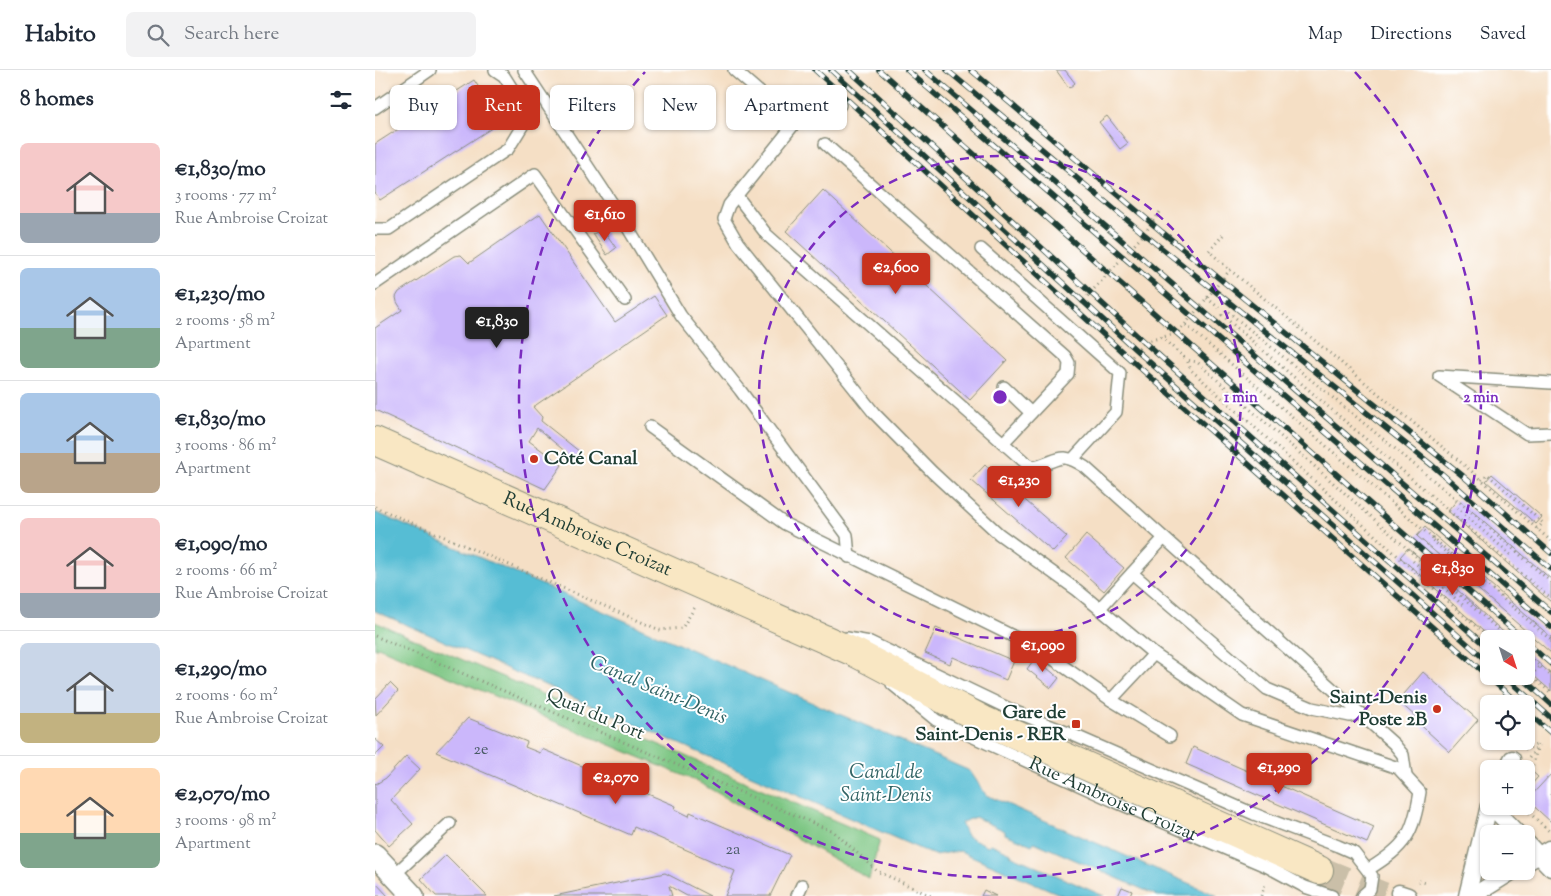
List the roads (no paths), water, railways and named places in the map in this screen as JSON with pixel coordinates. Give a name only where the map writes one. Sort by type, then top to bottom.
[{"type":"main road","name":"Rue Ambroise Croizat","points":[[375,441],[856,653],[983,720],[1319,870]]},
{"type":"street","points":[[1467,896],[1488,815]]},
{"type":"street","points":[[1499,815],[1509,825]]},
{"type":"street","points":[[1535,855],[1550,841]]},
{"type":"street","points":[[1535,851],[1551,868]]},
{"type":"street","points":[[375,855],[413,896]]},
{"type":"street","points":[[1473,896],[1499,880]]},
{"type":"lane","points":[[375,108],[430,70]]},
{"type":"lane","points":[[375,229],[389,229],[508,149],[524,123],[523,106],[504,76],[495,70]]},
{"type":"lane","points":[[524,70],[620,215],[681,316],[740,390],[847,535],[849,557]]},
{"type":"lane","points":[[734,70],[751,85]]},
{"type":"lane","points":[[789,130],[725,212],[724,219],[738,243],[874,414],[999,534],[1077,590],[1154,654],[1242,715],[1399,768],[1420,792],[1414,824],[1394,854],[1369,869],[1372,876],[1370,889],[1362,896]]},
{"type":"lane","points":[[825,144],[1065,356],[1069,363],[1068,374],[1003,443]]},
{"type":"lane","points":[[375,284],[535,174],[625,300]]},
{"type":"lane","points":[[737,196],[767,235],[1027,464],[1034,467],[1063,456],[1073,459],[1394,744],[1403,756],[1406,776]]},
{"type":"lane","points":[[981,249],[1120,373],[1116,412],[1073,459]]},
{"type":"lane","points":[[1551,383],[1439,376],[1527,434],[1551,433]]},
{"type":"lane","points":[[1004,387],[1031,413]]},
{"type":"lane","points":[[651,427],[785,524],[849,557],[933,595],[1039,649],[1111,700],[1170,736]]},
{"type":"lane","points":[[1100,608],[1164,538]]},
{"type":"lane","points":[[1132,574],[1267,689],[1313,708],[1350,716],[1360,713]]},
{"type":"lane","name":"Rue Ambroise Croizat","points":[[801,629],[870,642],[1016,712],[1254,814],[1354,853],[1369,869]]},
{"type":"lane","name":"Rue Ambroise Croizat","points":[[856,653],[936,720],[1268,867],[1305,887],[1332,896]]},
{"type":"lane","points":[[1111,700],[1154,654]]},
{"type":"lane","points":[[394,875],[450,823]]},
{"type":"water","name":"Canal de Saint-Denis","points":[[375,512],[970,771],[986,795],[1218,896],[1158,896],[1034,842],[1032,845],[1005,834],[1005,831],[975,817],[961,823],[967,836],[988,846],[991,844],[1011,853],[1010,855],[1104,896],[1064,896],[960,851],[934,855],[375,611]]},
{"type":"tunnel","points":[[1319,870],[1383,896]]},
{"type":"railway","points":[[815,70],[1130,359],[1509,695]]},
{"type":"railway","points":[[831,70],[1137,351],[1480,655]]},
{"type":"railway","points":[[849,70],[1144,342],[1480,641]]},
{"type":"railway","points":[[879,70],[1513,630]]},
{"type":"railway","points":[[907,70],[1551,627]]},
{"type":"railway","points":[[925,70],[1551,612]]},
{"type":"railway","points":[[947,70],[1144,234],[1433,466],[1551,569]]},
{"type":"railway","points":[[971,70],[1162,232],[1463,476],[1551,553]]},
{"type":"railway","points":[[1535,650],[1551,664]]},
{"type":"railway","points":[[1514,685],[1551,718]]},
{"type":"railway","points":[[1530,685],[1551,704]]},
{"type":"railway","points":[[1535,719],[1551,733]]},
{"type":"place","name":"Côté Canal","points":[[534,459]]},
{"type":"place","name":"Saint-Denis Poste 2B","points":[[1437,709]]},
{"type":"place","name":"Gare de Saint-Denis - RER","points":[[1076,724]]},
{"type":"water label","name":"Canal Saint-Denis","points":[[658,691]]}]
